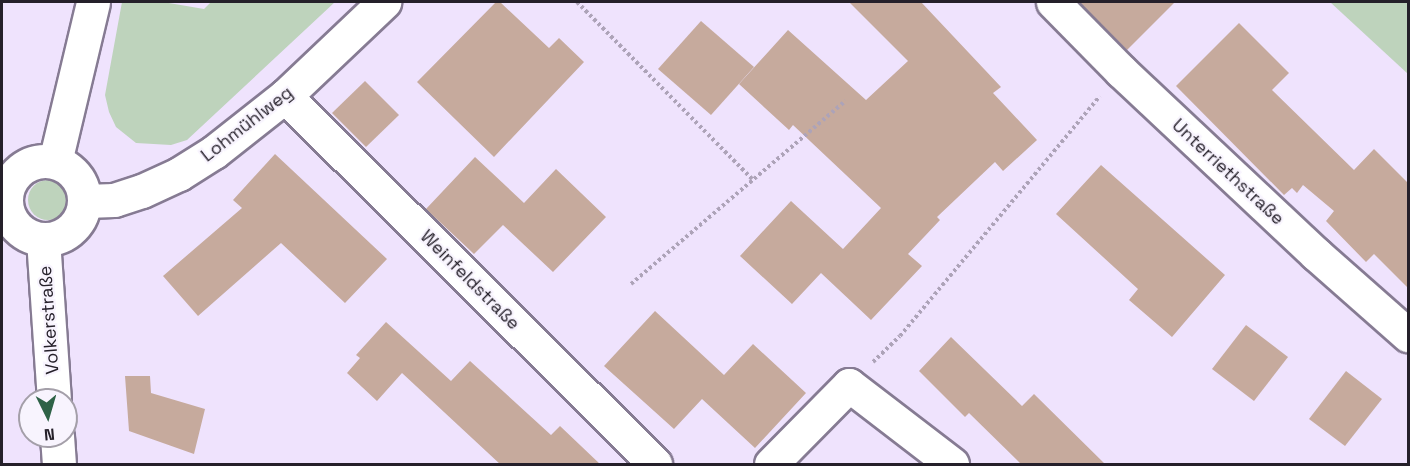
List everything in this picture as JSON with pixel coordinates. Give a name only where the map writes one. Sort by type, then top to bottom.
[{"type":"street","points":[[85,201],[80,181],[65,166],[55,162],[93,2]]},
{"type":"street","name":"Lohmühlweg","points":[[85,201],[114,200],[142,191],[179,174],[214,152],[285,96],[384,2]]},
{"type":"street","name":"Unterriethstraße","points":[[1053,2],[1121,71],[1316,254],[1408,335]]},
{"type":"street","name":"Weinfeldstraße","points":[[285,96],[655,465]]},
{"type":"street","name":"Volkerstraße","points":[[55,162],[43,160],[21,169],[5,187],[6,200],[13,223],[31,237],[43,239],[67,233],[79,219],[85,201]]},
{"type":"street","name":"Volkerstraße","points":[[43,239],[53,388]]},
{"type":"street","points":[[771,465],[849,385],[952,465]]},
{"type":"street","points":[[58,448],[59,465]]},
{"type":"path","points":[[577,2],[752,179]]},
{"type":"path","points":[[849,385],[900,336],[1121,71]]},
{"type":"path","points":[[631,284],[845,101]]},
{"type":"green space","points":[[122,2],[163,2],[204,9],[211,2],[335,2],[187,140],[171,145],[136,143],[116,127],[109,112],[105,95]]},
{"type":"green space","points":[[1330,2],[1408,2],[1408,74]]},
{"type":"green space","points":[[48,180],[56,181],[62,186],[67,192],[67,208],[62,214],[56,219],[48,220],[40,219],[34,214],[29,208],[28,200],[29,192],[34,186],[40,181]]},
{"type":"building","points":[[496,2],[500,2],[549,48],[559,38],[584,62],[494,157],[417,82]]},
{"type":"building","points":[[849,2],[921,2],[1001,87],[993,93],[1037,140],[1003,171],[995,162],[937,217],[940,220],[908,254],[922,266],[871,320],[821,273],[792,304],[740,256],[791,201],[843,249],[881,208],[793,125],[789,130],[739,84],[788,30],[866,100],[908,61]]},
{"type":"building","points":[[1079,2],[1175,2],[1127,50]]},
{"type":"building","points":[[701,21],[754,67],[711,115],[658,69]]},
{"type":"building","points":[[1239,23],[1289,73],[1272,90],[1354,170],[1374,149],[1408,183],[1408,288],[1374,254],[1366,262],[1326,221],[1334,211],[1303,185],[1297,193],[1292,188],[1284,195],[1176,86]]},
{"type":"building","points":[[365,81],[399,115],[366,147],[332,113]]},
{"type":"building","points":[[275,154],[387,259],[345,303],[281,243],[198,316],[163,276],[242,208],[233,200]]},
{"type":"building","points":[[475,157],[524,203],[556,169],[606,217],[553,272],[503,225],[474,254],[426,209]]},
{"type":"building","points":[[1101,165],[1225,275],[1172,337],[1129,300],[1138,289],[1056,214]]},
{"type":"building","points":[[655,311],[724,375],[753,344],[806,393],[755,448],[702,399],[674,429],[604,366]]},
{"type":"building","points":[[386,322],[451,381],[470,361],[551,435],[560,426],[601,465],[501,465],[402,373],[377,401],[347,373],[360,358],[356,355]]},
{"type":"building","points":[[1246,325],[1288,357],[1254,401],[1212,369]]},
{"type":"building","points":[[951,337],[1022,406],[1034,394],[1106,465],[1022,465],[969,413],[965,417],[919,371]]},
{"type":"building","points":[[1346,371],[1382,399],[1345,446],[1309,419]]},
{"type":"building","points":[[125,376],[150,376],[151,393],[205,409],[194,454],[129,431]]}]
